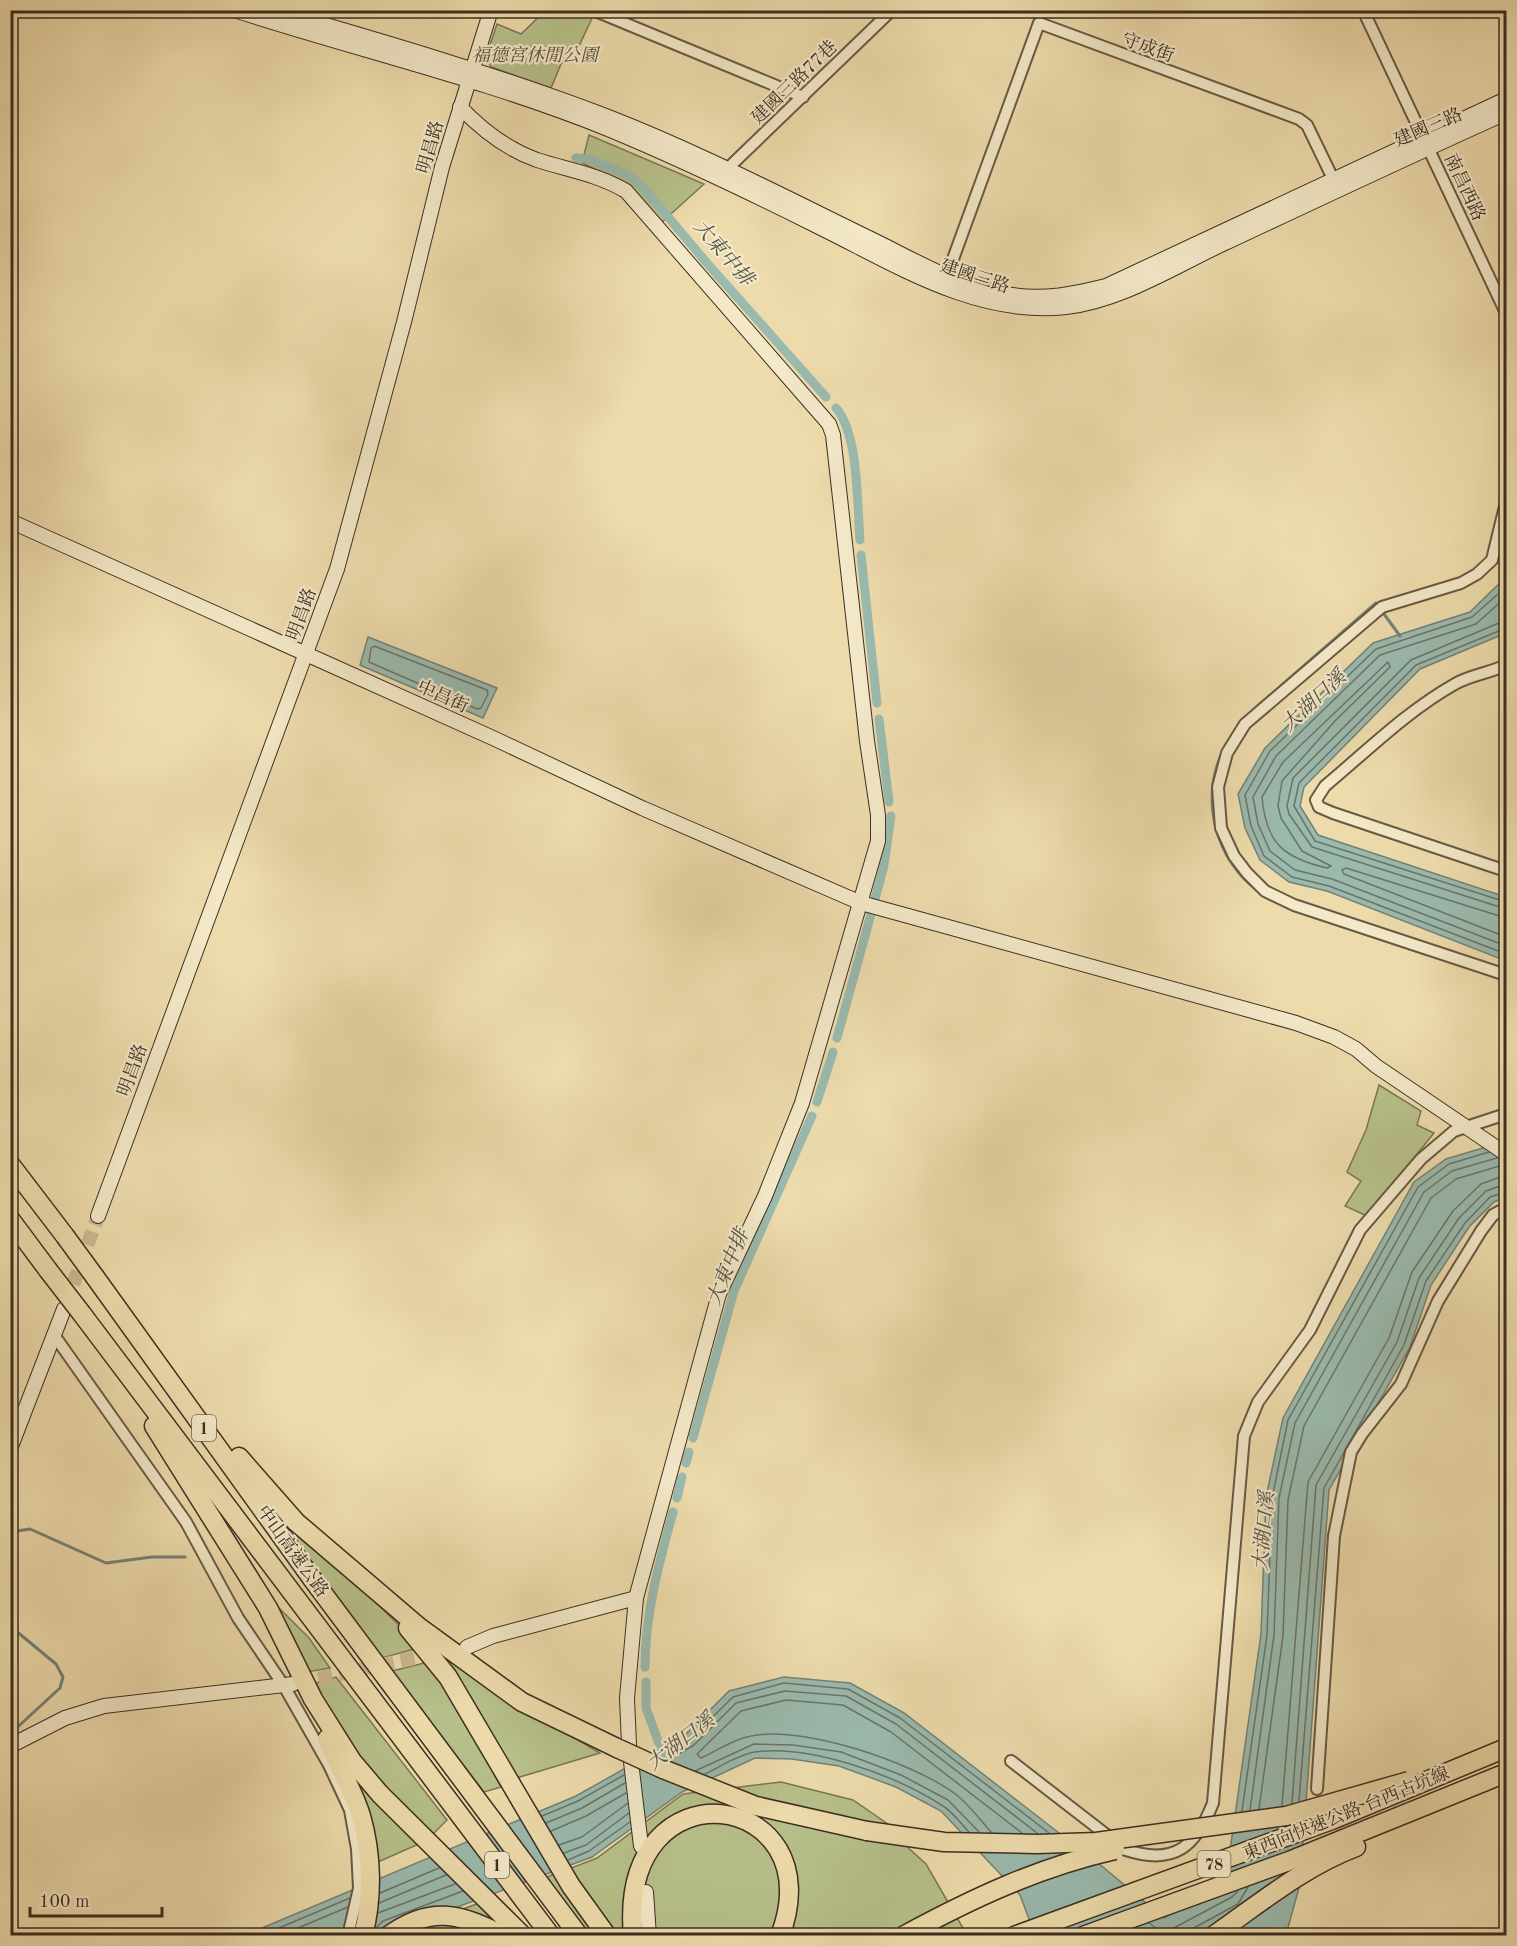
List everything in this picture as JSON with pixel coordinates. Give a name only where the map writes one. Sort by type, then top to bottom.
[{"type":"highway","name":"中山高速公路","points":[[10,1164],[99,1282],[313,1580],[579,1935]]},
{"type":"highway","name":"中山高速公路","points":[[10,1219],[551,1935]]},
{"type":"highway","points":[[99,1282],[129,1314],[256,1478],[296,1522],[465,1662],[522,1702],[571,1727],[694,1784],[756,1806],[867,1831],[944,1842],[1037,1845],[1096,1842],[1205,1829],[1320,1809],[1410,1784],[1506,1742]]},
{"type":"highway","points":[[86,1320],[268,1608],[313,1699],[352,1761],[380,1794],[428,1840],[515,1933]]},
{"type":"highway","points":[[343,1563],[410,1630],[448,1677],[571,1886],[607,1935]]},
{"type":"highway","points":[[313,1699],[332,1751],[361,1814],[369,1851],[369,1894],[363,1935]]},
{"type":"highway","name":"東西向快速公路 台西古坑線","points":[[1014,1935],[1321,1824],[1410,1784],[1506,1748]]},
{"type":"highway","name":"東西向快速公路 台西古坑線","points":[[1083,1935],[1290,1861],[1506,1773]]},
{"type":"highway","points":[[1218,1932],[1259,1901],[1323,1862],[1506,1782]]},
{"type":"highway","points":[[633,1935],[632,1892],[646,1852],[645,1842],[682,1819],[719,1812],[741,1818],[760,1828],[775,1842],[785,1866],[789,1884],[787,1917],[780,1935]]},
{"type":"highway","points":[[903,1935],[1005,1884],[1052,1866],[1205,1829]]},
{"type":"highway","points":[[388,1935],[416,1918],[442,1915],[515,1933]]},
{"type":"street","points":[[234,10],[470,75]]},
{"type":"street","points":[[274,10],[470,75]]},
{"type":"street","name":"明昌路","points":[[98,1216],[337,569],[460,107],[491,10]]},
{"type":"street","points":[[593,10],[803,97]]},
{"type":"street","name":"建國三路77巷","points":[[722,173],[892,10]]},
{"type":"street","name":"南昌西路","points":[[1363,10],[1506,313]]},
{"type":"street","name":"守成街","points":[[945,281],[1039,23],[1299,119],[1307,125],[1335,184]]},
{"type":"street","name":"建國三路","points":[[470,75],[608,117],[988,303],[1021,309],[1063,308],[1089,303],[1128,289],[1335,184],[1426,142],[1506,99]]},
{"type":"street","points":[[460,107],[477,125],[513,149],[536,159],[591,174],[626,191],[828,424],[833,435],[867,741],[878,815],[878,841],[802,1103],[765,1196],[719,1294],[636,1598],[627,1698],[629,1744],[645,1842]]},
{"type":"street","name":"建國三路","points":[[1426,142],[1506,113]]},
{"type":"street","points":[[1506,502],[1492,560],[1477,574],[1461,583],[1382,607],[1245,724],[1227,753],[1218,787],[1221,828],[1234,856],[1265,891],[1316,912],[1506,975]]},
{"type":"street","name":"中昌街","points":[[10,522],[493,738],[642,808],[861,903],[1285,1020],[1334,1036],[1506,1154]]},
{"type":"street","points":[[1506,665],[1487,674],[1458,682],[1422,704],[1325,786],[1316,800],[1319,807],[1333,813],[1506,871]]},
{"type":"street","points":[[1011,1761],[1126,1850],[1144,1856],[1164,1856],[1188,1847],[1203,1829],[1213,1803],[1244,1436],[1258,1402],[1310,1330],[1360,1230],[1421,1159],[1454,1131],[1471,1130],[1506,1114]]},
{"type":"street","points":[[1317,1789],[1334,1536],[1351,1452],[1362,1434],[1401,1384],[1438,1301],[1481,1231],[1493,1215],[1506,1208]]},
{"type":"street","points":[[10,1449],[64,1309]]},
{"type":"street","points":[[54,1335],[186,1522],[238,1618],[289,1685],[329,1765],[350,1810],[357,1849],[359,1888],[348,1935]]},
{"type":"street","points":[[467,1647],[493,1636],[636,1598]]},
{"type":"street","points":[[10,1746],[64,1718],[104,1706],[289,1685]]},
{"type":"street","points":[[646,1892],[649,1935]]},
{"type":"green space","name":"福德宮休閒公園","points":[[545,11],[579,11],[593,16],[579,46],[561,64],[551,88],[491,67],[486,57],[497,24],[521,34]]},
{"type":"green space","points":[[589,135],[704,184],[661,223],[626,184],[582,163]]},
{"type":"green space","points":[[1379,1085],[1421,1111],[1417,1125],[1434,1133],[1367,1216],[1345,1206],[1361,1181],[1347,1172],[1366,1130]]},
{"type":"green space","points":[[246,1476],[402,1628],[418,1648],[382,1658]]},
{"type":"green space","points":[[278,1607],[309,1638],[330,1668],[307,1672]]},
{"type":"green space","points":[[447,1657],[508,1699],[600,1753],[513,1779],[442,1660]]},
{"type":"green space","points":[[428,1662],[445,1683],[501,1787],[484,1792],[392,1671]]},
{"type":"green space","points":[[336,1677],[447,1820],[432,1835],[372,1776],[313,1684]]},
{"type":"green space","points":[[781,1782],[853,1800],[895,1829],[904,1844],[926,1864],[967,1935],[638,1935],[637,1893],[661,1828],[642,1850],[630,1876],[625,1905],[627,1935],[610,1935],[566,1870],[597,1858],[683,1794]]},
{"type":"green space","points":[[358,1783],[423,1842],[376,1863],[353,1786]]},
{"type":"green space","points":[[553,1874],[598,1935],[590,1935],[546,1878]]},
{"type":"green space","points":[[482,1902],[512,1936],[391,1936]]},
{"type":"water","points":[[1506,577],[1506,633],[1420,669],[1304,787],[1300,806],[1318,835],[1506,897],[1506,961],[1327,891],[1289,882],[1260,860],[1245,828],[1238,794],[1265,748],[1373,643],[1470,612]]},
{"type":"water","points":[[368,637],[497,688],[483,718],[360,665]]},
{"type":"water","name":"大湖口溪","points":[[1506,1141],[1506,1197],[1494,1202],[1469,1227],[1431,1285],[1410,1347],[1329,1490],[1300,1884],[1286,1935],[1035,1935],[1020,1895],[941,1811],[896,1787],[839,1766],[792,1759],[755,1758],[682,1792],[592,1857],[382,1935],[243,1936],[576,1796],[686,1734],[729,1691],[784,1677],[850,1683],[904,1713],[1103,1867],[1164,1918],[1225,1885],[1261,1634],[1266,1497],[1283,1418],[1414,1182],[1446,1159]]},
{"type":"waterway","name":"大東中排","points":[[576,158],[589,159],[627,175],[642,186],[826,397]]},
{"type":"waterway","name":"大東中排","points":[[836,408],[844,420],[853,452],[860,540]]},
{"type":"waterway","name":"大東中排","points":[[861,555],[877,703]]},
{"type":"waterway","points":[[1253,710],[1376,603],[1400,636]]},
{"type":"waterway","name":"大東中排","points":[[879,719],[889,802]]},
{"type":"waterway","points":[[1226,745],[1240,723]]},
{"type":"waterway","points":[[1223,751],[1212,789],[1216,828],[1232,864],[1260,892]]},
{"type":"waterway","name":"大東中排","points":[[875,899],[884,865],[891,816]]},
{"type":"waterway","points":[[1292,909],[1425,954]]},
{"type":"waterway","name":"大東中排","points":[[837,1038],[871,914]]},
{"type":"waterway","points":[[1494,976],[1506,982]]},
{"type":"waterway","name":"大東中排","points":[[817,1102],[833,1052]]},
{"type":"waterway","name":"大東中排","points":[[693,1438],[734,1291],[812,1116]]},
{"type":"waterway","name":"大東中排","points":[[686,1463],[689,1452]]},
{"type":"waterway","name":"大東中排","points":[[677,1498],[682,1477]]},
{"type":"waterway","name":"大東中排","points":[[645,1667],[650,1608],[673,1512]]},
{"type":"waterway","points":[[10,1536],[17,1531],[30,1529],[106,1563],[152,1557],[185,1557]]},
{"type":"waterway","points":[[10,1626],[56,1664],[63,1677],[60,1688],[10,1734]]},
{"type":"waterway","name":"大東中排","points":[[646,1682],[646,1708],[664,1757]]},
{"type":"tunnel","points":[[66,1304],[98,1216]]},
{"type":"tunnel","points":[[298,1683],[437,1653]]}]
